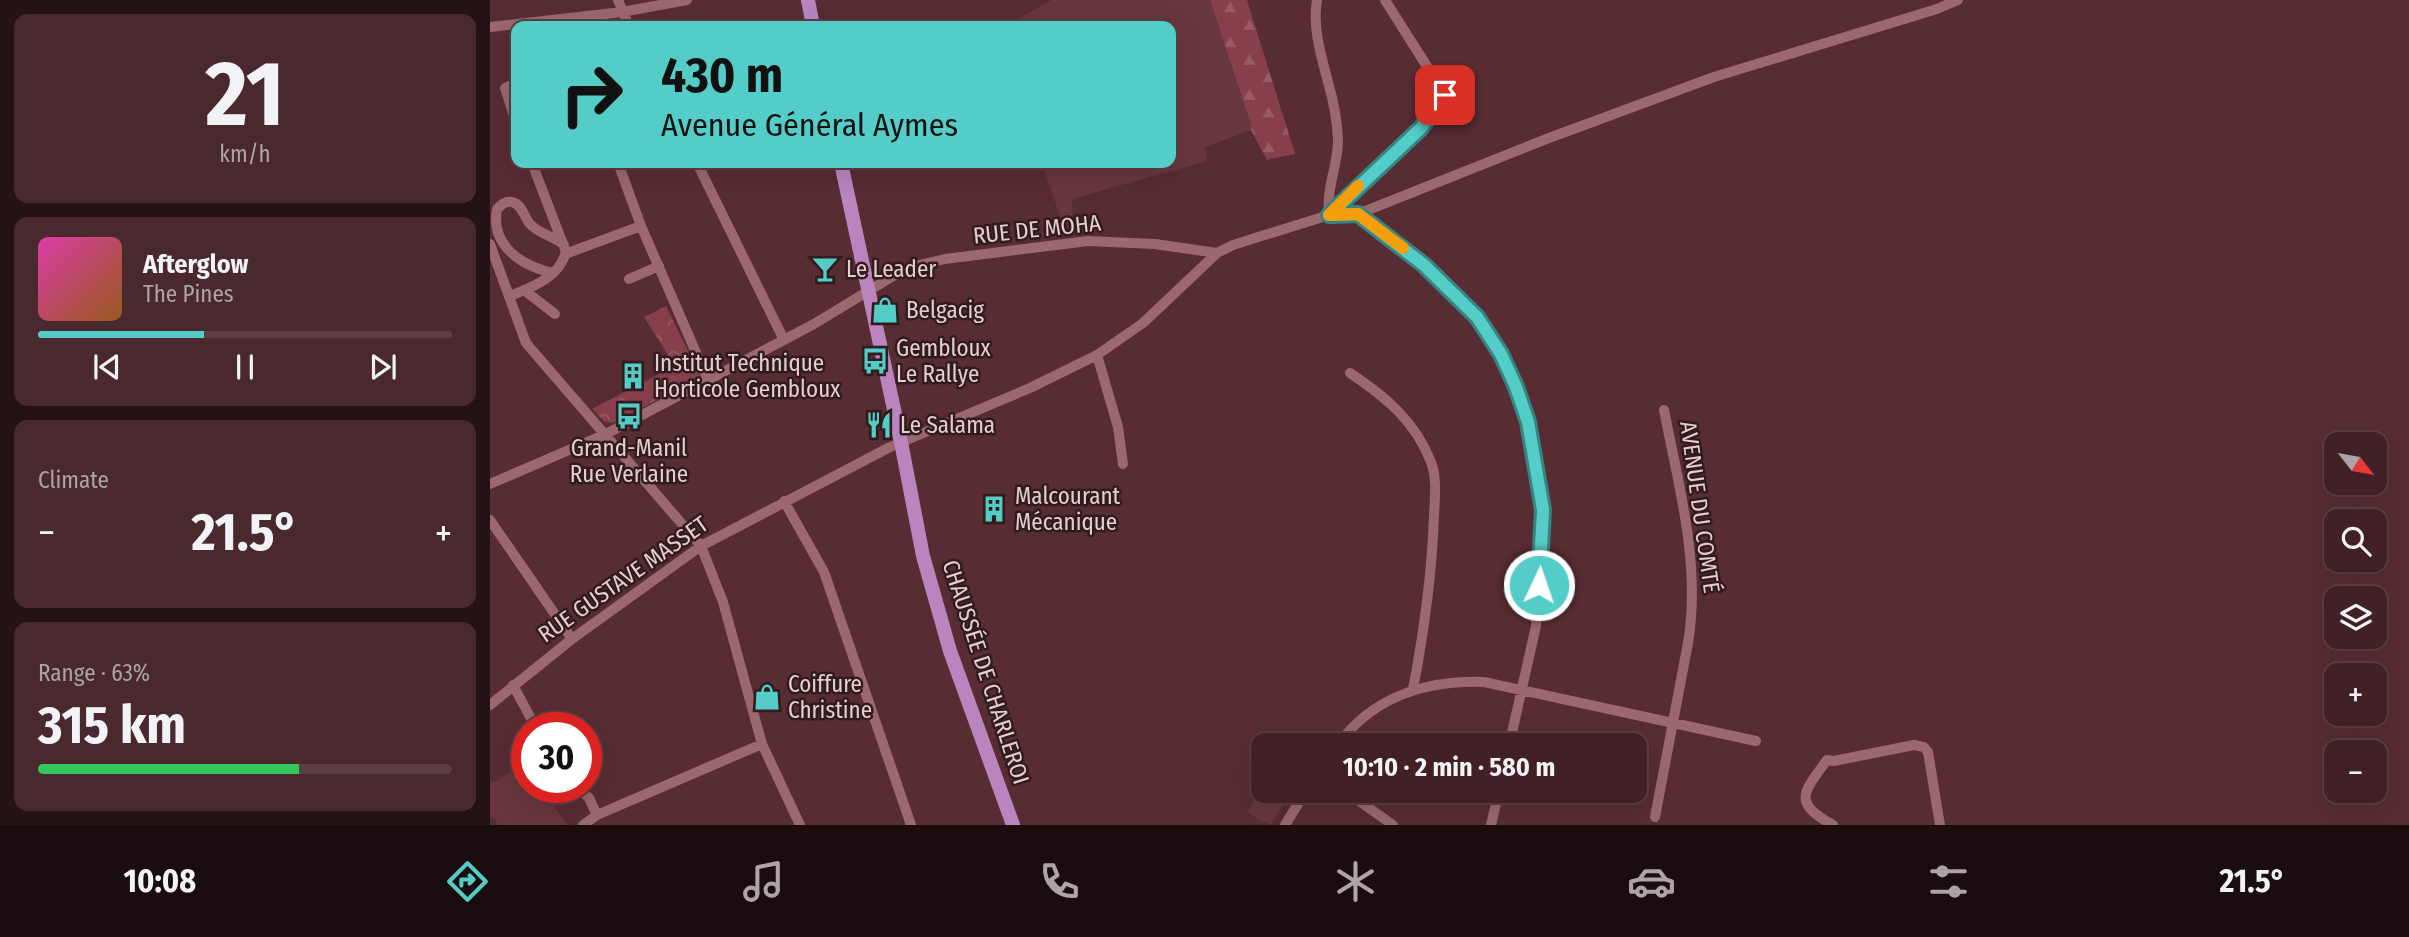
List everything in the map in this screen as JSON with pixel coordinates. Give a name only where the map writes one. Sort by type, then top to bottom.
[{"type":"main road","points":[[808,0],[812,21]]},
{"type":"main road","name":"CHAUSSÉE DE CHARLEROI","points":[[842,168],[923,556],[950,651],[1013,825]]},
{"type":"street","points":[[527,21],[620,6],[687,0]]},
{"type":"street","points":[[1317,0],[1317,36],[1321,62],[1330,87],[1338,144],[1327,198],[1329,215]]},
{"type":"street","points":[[1329,215],[1421,128],[1445,95],[1385,0]]},
{"type":"street","points":[[1217,253],[1233,245],[1329,215],[1358,214],[1488,161],[1714,77],[1937,9],[1958,0]]},
{"type":"street","points":[[490,27],[511,24]]},
{"type":"street","points":[[511,85],[505,88],[511,107]]},
{"type":"street","points":[[510,296],[554,273],[561,265],[564,250],[534,168]]},
{"type":"street","points":[[620,168],[641,226],[708,380]]},
{"type":"street","points":[[698,168],[784,340]]},
{"type":"street","points":[[554,273],[528,265],[509,252],[496,231],[497,209],[507,202],[514,202],[532,226],[559,240],[564,250]]},
{"type":"street","points":[[1358,214],[1424,265],[1477,317],[1501,354],[1528,422],[1543,510],[1536,626],[1512,733]]},
{"type":"street","points":[[564,250],[641,226]]},
{"type":"street","name":"RUE DE MOHA","points":[[490,484],[606,434],[784,340],[898,273],[919,265],[1088,242],[1155,244],[1217,253]]},
{"type":"street","points":[[490,244],[526,343],[701,546],[723,602],[762,744],[800,825]]},
{"type":"street","name":"RUE GUSTAVE MASSET","points":[[490,705],[572,639],[701,546],[901,442],[1024,391],[1097,355],[1143,323],[1217,253]]},
{"type":"street","points":[[629,279],[659,267]]},
{"type":"street","points":[[524,290],[555,314]]},
{"type":"street","points":[[1097,355],[1118,426],[1123,464]]},
{"type":"street","points":[[1350,373],[1389,400],[1407,419],[1432,465],[1435,486],[1433,544],[1413,689]]},
{"type":"street","name":"AVENUE DU COMTÉ","points":[[1655,817],[1692,625],[1694,590],[1681,493],[1664,410]]},
{"type":"street","points":[[784,501],[824,572],[911,825]]},
{"type":"street","points":[[490,520],[572,639]]},
{"type":"street","points":[[1346,733],[1370,712],[1413,689],[1461,681],[1484,682],[1756,741]]},
{"type":"street","points":[[513,685],[527,712]]},
{"type":"street","points":[[583,825],[597,815],[762,744]]},
{"type":"street","points":[[1833,825],[1807,808],[1804,800],[1807,790],[1827,760],[1834,761],[1914,745],[1924,747],[1928,752],[1941,825]]},
{"type":"street","points":[[591,803],[597,815]]},
{"type":"street","points":[[1285,825],[1299,803]]},
{"type":"street","points":[[1362,803],[1392,825]]},
{"type":"street","points":[[1491,825],[1496,803]]},
{"type":"shaded area","points":[[1052,0],[1210,0],[1252,124],[1251,130],[1205,147],[1207,161],[1072,199],[1073,223],[1062,222],[1044,168],[1176,168],[1176,21],[1014,21]]},
{"type":"shaded area","points":[[511,771],[511,803],[558,803],[554,807],[568,825],[498,825],[494,817],[490,820],[490,781],[496,782]]},
{"type":"shaded area","points":[[1253,803],[1284,803],[1271,825],[1264,821],[1263,823],[1248,812]]},
{"type":"green space","points":[[1210,0],[1247,0],[1295,154],[1267,160],[1251,130]]},
{"type":"green space","points":[[666,306],[701,377],[613,423],[605,422],[592,409],[675,366],[644,317]]},
{"type":"slow traffic","points":[[1358,186],[1329,215],[1358,214],[1403,248]]},
{"type":"place","name":"Le Leader","points":[[825,269]]},
{"type":"place","name":"Belgacig","points":[[885,310]]},
{"type":"place","name":"Gembloux Le Rallye","points":[[875,361]]},
{"type":"place","name":"Institut Technique Horticole Gembloux","points":[[633,376]]},
{"type":"place","name":"Grand-Manil Rue Verlaine","points":[[629,416]]},
{"type":"place","name":"Le Salama","points":[[879,425]]},
{"type":"place","name":"Malcourant Mécanique","points":[[994,509]]},
{"type":"place","name":"Coiffure Christine","points":[[767,697]]},
{"type":"route","points":[[1445,95],[1421,128],[1329,215],[1358,214],[1424,265],[1477,317],[1501,354],[1528,422],[1543,510],[1539,585]]}]
